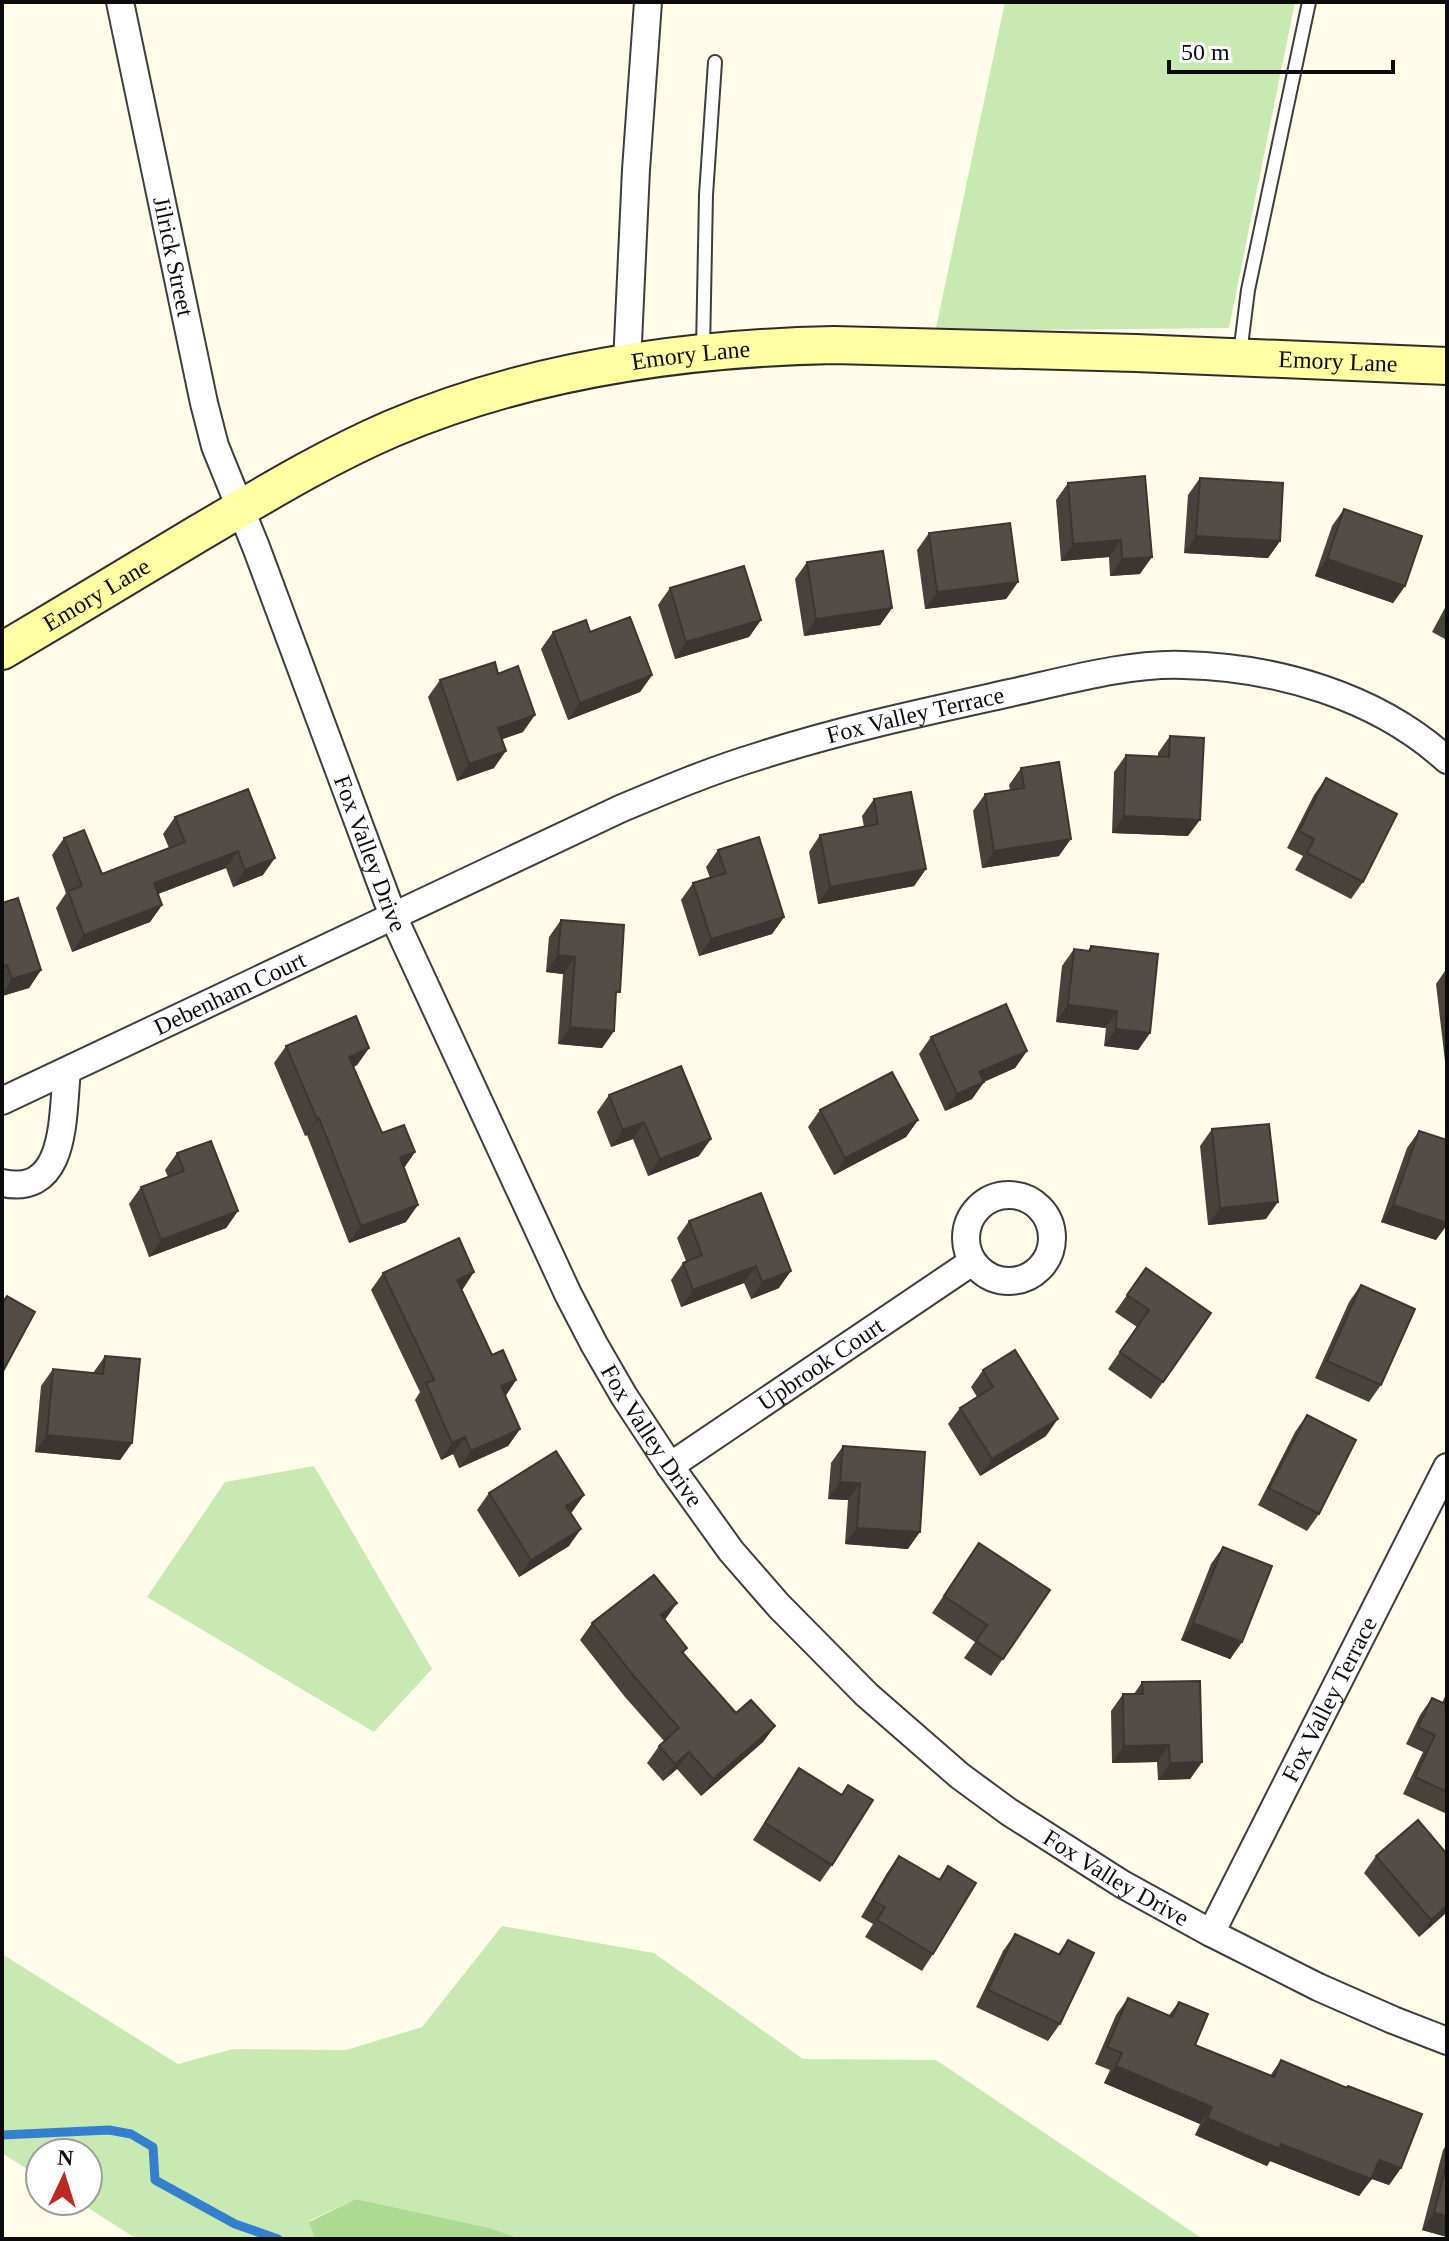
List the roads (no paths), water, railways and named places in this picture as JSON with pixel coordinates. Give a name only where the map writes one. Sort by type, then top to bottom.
[{"type":"street","name":"Jilrick Street","points":[[120,2],[204,403],[215,446],[240,508]]},
{"type":"street","points":[[627,364],[648,2]]},
{"type":"street","name":"Emory Lane","points":[[2,651],[240,508],[353,446],[408,423],[528,384],[627,364],[703,353],[791,346],[888,345],[1447,366]]},
{"type":"street","name":"Fox Valley Drive","points":[[240,508],[393,916],[568,1294],[624,1396],[731,1551],[779,1606],[867,1695],[972,1785],[1030,1826],[1122,1884],[1211,1933],[1318,1987],[1447,2041]]},
{"type":"street","name":"Fox Valley Terrace","points":[[393,916],[620,809],[686,781],[755,757],[887,720],[1137,668],[1180,664],[1226,667],[1272,674],[1313,686],[1398,724],[1447,760]]},
{"type":"street","name":"Debenham Court","points":[[2,1101],[393,916]]},
{"type":"street","points":[[2,1183],[27,1184],[49,1169],[59,1143],[67,1071]]},
{"type":"street","name":"Upbrook Court","points":[[670,1466],[972,1262]]},
{"type":"street","name":"Fox Valley Terrace","points":[[1211,1933],[1447,1467]]},
{"type":"lane","points":[[1240,358],[1248,290],[1309,2]]},
{"type":"lane","points":[[703,353],[706,195],[715,62]]},
{"type":"waterway","points":[[2,2135],[109,2130],[131,2134],[153,2147],[155,2180],[235,2224],[278,2239]]}]
